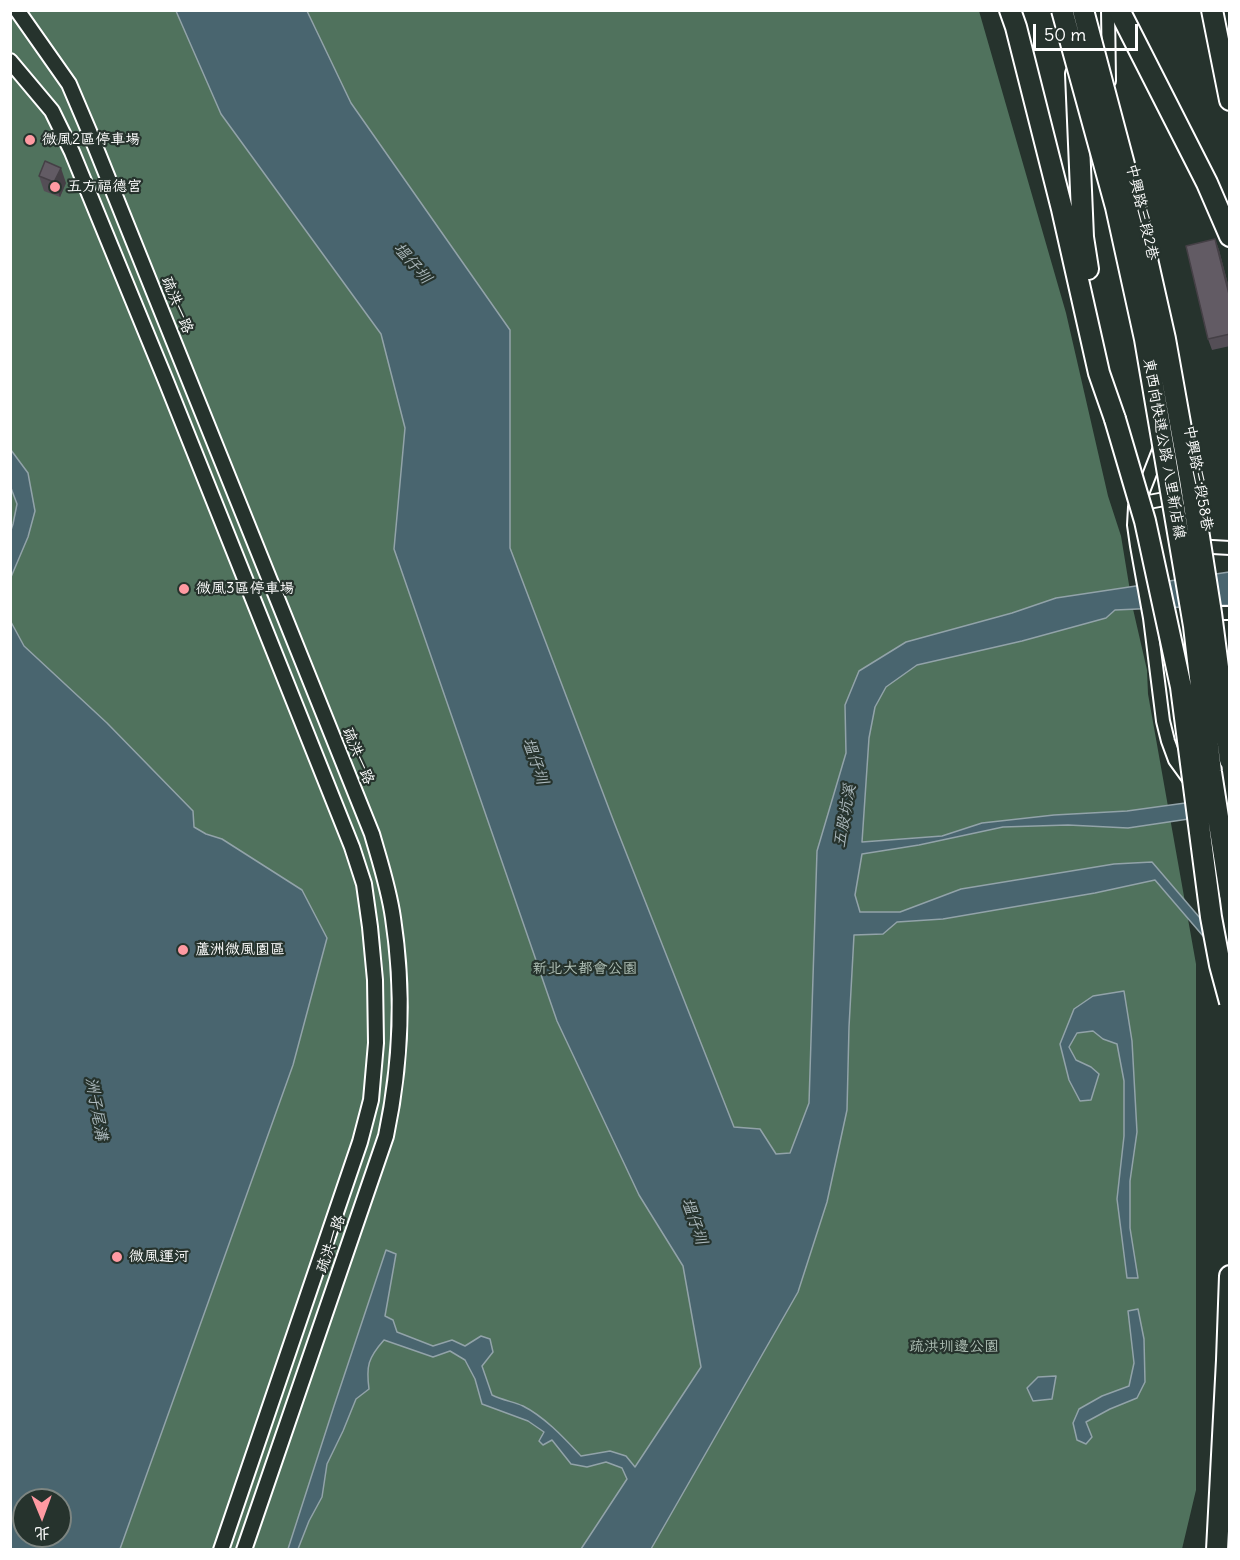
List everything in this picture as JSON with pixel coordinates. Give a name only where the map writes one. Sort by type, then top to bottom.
[{"type":"highway","points":[[1010,10],[1062,209],[1099,373],[1145,521],[1181,687],[1211,917],[1230,1002]]},
{"type":"highway","name":"東西向快速公路 八里新店線","points":[[1062,10],[1116,207],[1145,339],[1194,626],[1211,772],[1230,894]]},
{"type":"highway","points":[[1074,10],[1083,237],[1115,419]]},
{"type":"highway","name":"東西向快速公路 八里新店線","points":[[1083,10],[1135,206],[1165,339],[1211,613],[1228,766]]},
{"type":"highway","points":[[1119,10],[1207,183],[1230,236]]},
{"type":"highway","points":[[1212,10],[1230,100]]},
{"type":"highway","points":[[1217,1550],[1230,1276]]},
{"type":"street","name":"疏洪一路","points":[[17,10],[69,84],[77,103],[372,834],[384,872],[393,917],[399,1004],[397,1075],[386,1136],[244,1550]]},
{"type":"street","name":"中興路三段2巷","points":[[1108,10],[1107,54],[1111,136],[1115,166],[1134,240],[1172,416]]},
{"type":"street","name":"疏洪一路","points":[[10,61],[52,111],[72,152],[352,847],[364,884],[375,980],[376,1043],[371,1100],[357,1154],[221,1550]]},
{"type":"street","points":[[1172,416],[1135,507],[1134,525],[1150,618],[1163,721],[1168,741],[1175,760],[1187,777],[1230,827]]},
{"type":"street","name":"中興路三段58巷","points":[[1172,416],[1195,547],[1230,548]]},
{"type":"street","points":[[1138,504],[1186,495]]},
{"type":"street","points":[[1230,613],[1203,614],[1215,714],[1228,766],[1230,803]]},
{"type":"street","points":[[1163,721],[1215,714]]},
{"type":"street","points":[[1187,777],[1228,766]]},
{"type":"green space","name":"新北大都會公園","points":[[11,11],[979,11],[1066,313],[1108,496],[1121,536],[1133,609],[1147,670],[1148,694],[1196,964],[1196,1490],[1182,1549],[11,1550]]},
{"type":"water","points":[[176,11],[307,11],[351,103],[510,330],[510,548],[614,822],[734,1127],[760,1129],[776,1154],[790,1153],[809,1103],[817,851],[846,753],[845,705],[859,671],[906,642],[1012,613],[1056,598],[1229,572],[1229,605],[1115,610],[1106,618],[1022,641],[917,665],[886,687],[875,707],[869,738],[862,842],[942,836],[982,823],[1054,815],[1127,811],[1229,797],[1229,813],[1128,828],[1068,825],[1003,827],[919,845],[862,854],[855,895],[860,912],[900,912],[961,889],[1114,864],[1152,862],[1218,939],[1229,945],[1229,958],[1215,950],[1155,880],[1095,893],[943,919],[897,922],[883,934],[854,935],[847,1110],[827,1202],[798,1292],[651,1549],[581,1549],[627,1479],[622,1468],[606,1462],[587,1467],[571,1464],[552,1440],[543,1445],[539,1441],[544,1432],[528,1421],[482,1404],[475,1379],[465,1360],[450,1351],[433,1357],[384,1340],[374,1352],[369,1363],[369,1389],[356,1399],[327,1464],[322,1497],[298,1549],[288,1549],[386,1250],[396,1254],[385,1316],[393,1320],[397,1332],[433,1346],[452,1340],[465,1346],[481,1336],[490,1339],[493,1352],[482,1366],[492,1395],[519,1405],[539,1416],[581,1456],[610,1451],[626,1456],[635,1467],[701,1367],[683,1266],[639,1195],[557,1021],[394,549],[405,428],[381,334],[221,114]]},
{"type":"water","points":[[11,450],[28,473],[35,511],[28,537],[11,577],[11,530],[17,504],[11,488]]},
{"type":"water","name":"微風運河","points":[[11,622],[24,646],[107,723],[193,811],[194,827],[222,839],[302,890],[327,938],[293,1065],[120,1549],[11,1549]]},
{"type":"water","points":[[1124,991],[1132,1041],[1137,1132],[1130,1181],[1130,1228],[1138,1278],[1127,1278],[1117,1199],[1124,1136],[1124,1081],[1117,1044],[1103,1039],[1093,1031],[1077,1033],[1069,1047],[1076,1060],[1091,1067],[1099,1074],[1091,1100],[1080,1101],[1069,1080],[1060,1044],[1074,1009],[1093,996]]},
{"type":"water","points":[[1138,1309],[1144,1339],[1145,1382],[1137,1398],[1086,1422],[1092,1437],[1086,1444],[1077,1440],[1073,1423],[1079,1409],[1102,1396],[1129,1386],[1134,1363],[1128,1311]]},
{"type":"water","points":[[1056,1376],[1052,1399],[1033,1401],[1027,1388],[1038,1377]]},
{"type":"building","points":[[45,161],[61,168],[54,182],[39,176]]},
{"type":"building","points":[[1215,239],[1230,298],[1230,334],[1208,339],[1186,246]]},
{"type":"place","name":"微風2區停車場","points":[[30,140]]},
{"type":"place","name":"五方福德宮","points":[[55,187]]},
{"type":"place","name":"微風3區停車場","points":[[184,589]]},
{"type":"place","name":"蘆洲微風園區","points":[[183,950]]},
{"type":"place","name":"微風運河","points":[[117,1257]]},
{"type":"water label","name":"塭仔圳","points":[[412,263]]},
{"type":"water label","name":"塭仔圳","points":[[535,761]]},
{"type":"water label","name":"五股坑溪","points":[[845,816]]},
{"type":"water label","name":"洲子尾溝","points":[[96,1109]]},
{"type":"water label","name":"塭仔圳","points":[[694,1221]]},
{"type":"park label","name":"疏洪圳邊公園","points":[[954,1347]]}]
